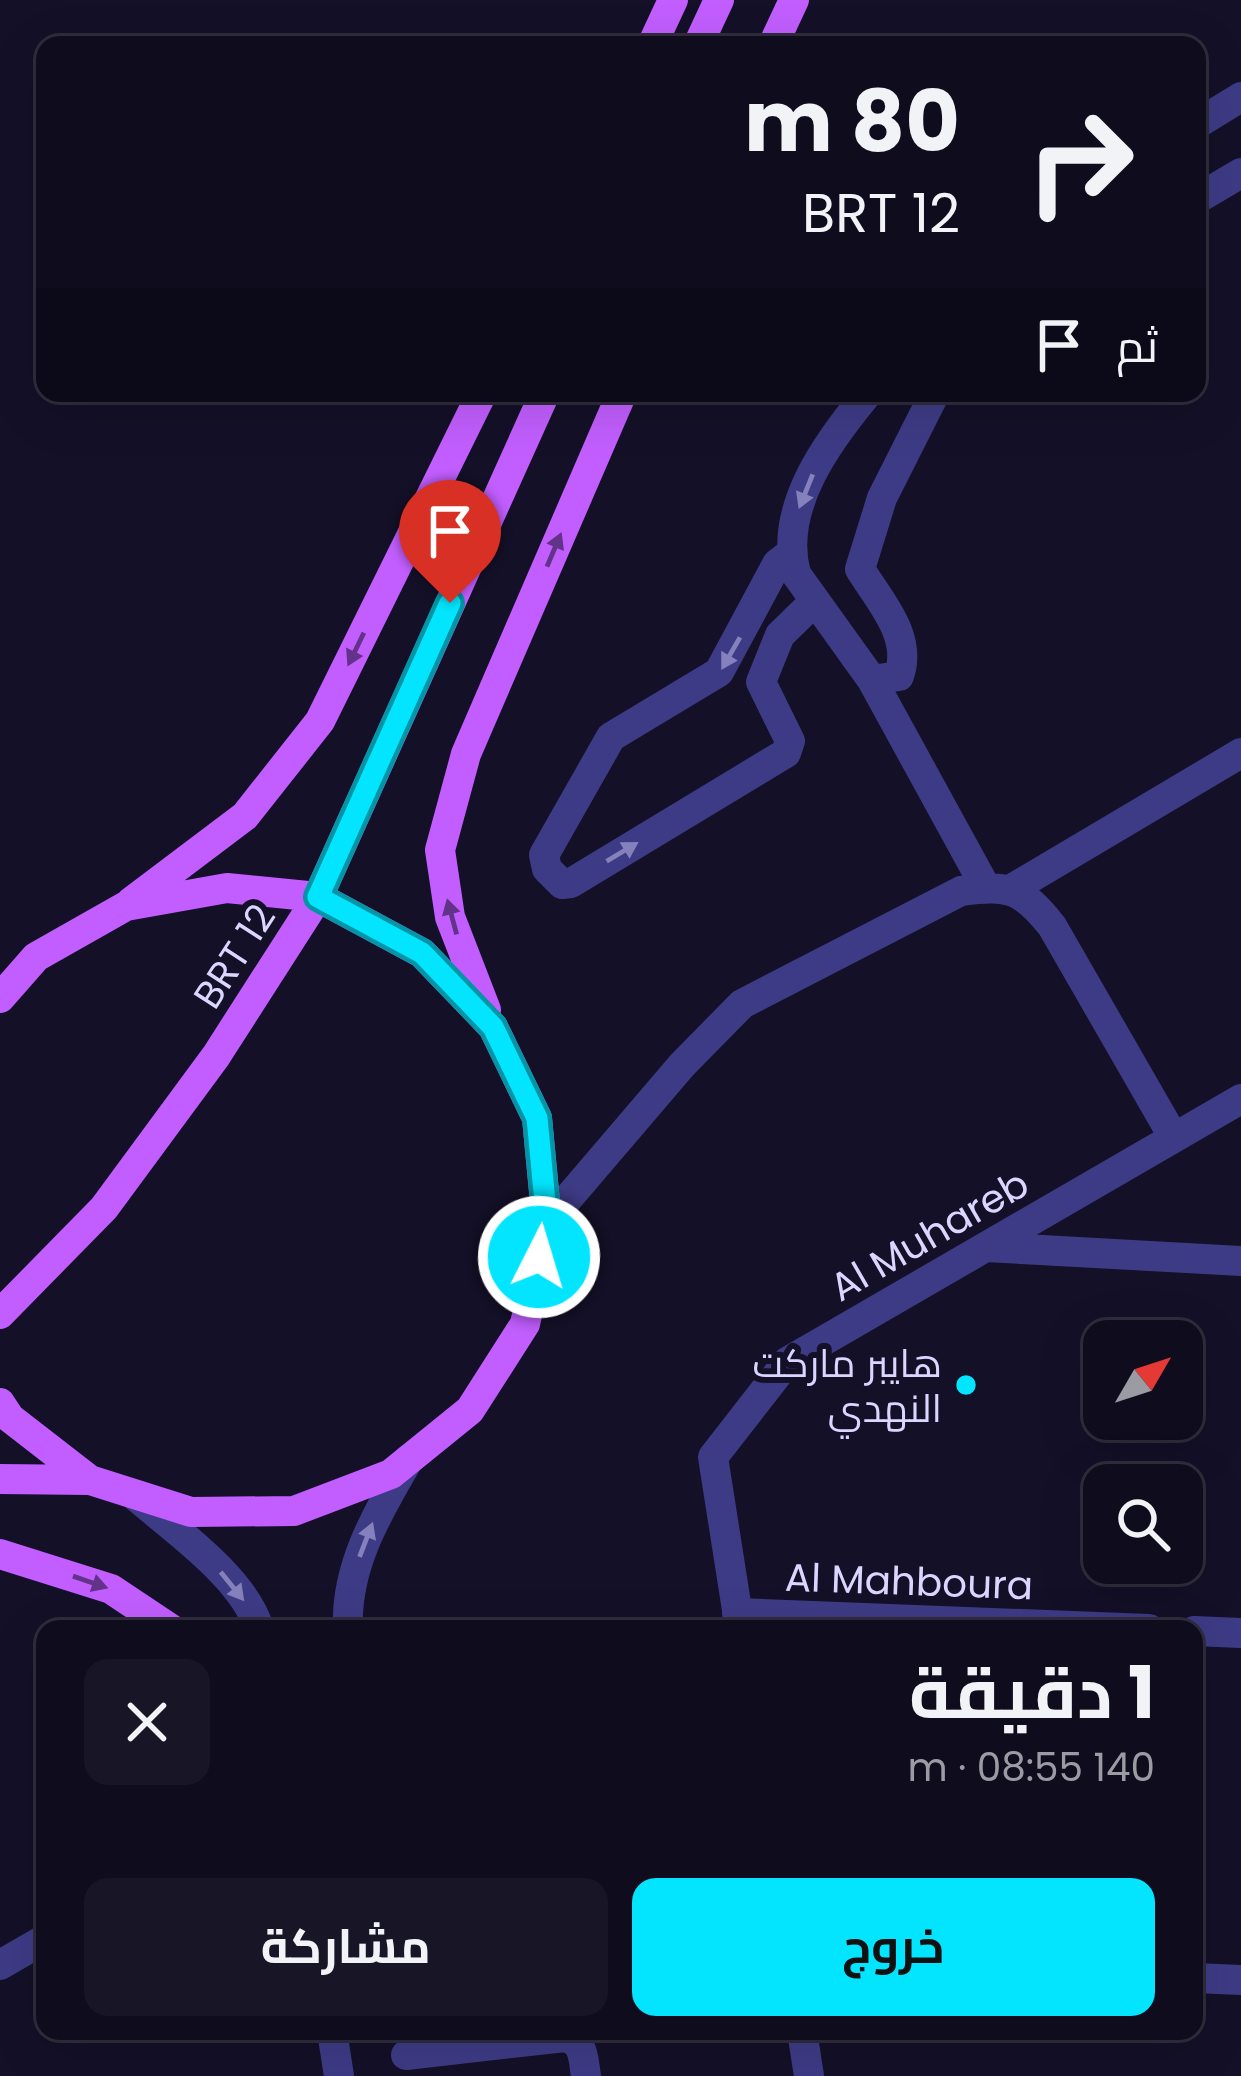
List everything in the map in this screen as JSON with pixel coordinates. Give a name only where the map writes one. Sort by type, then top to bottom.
[{"type":"main road","points":[[656,36],[673,0]]},
{"type":"main road","points":[[702,36],[719,0]]},
{"type":"main road","points":[[777,36],[794,0]]},
{"type":"main road","points":[[0,998],[36,957],[126,907],[245,816],[320,721],[478,402]]},
{"type":"main road","name":"BRT 12","points":[[0,1315],[104,1208],[215,1056],[318,897],[541,402]]},
{"type":"main road","points":[[0,1479],[90,1480],[190,1512],[294,1511],[391,1474],[470,1410],[525,1324],[547,1223],[537,1118],[493,1027],[450,917],[440,850],[466,754],[618,402]]},
{"type":"main road","points":[[126,907],[227,888],[318,897],[422,953],[493,1027]]},
{"type":"main road","points":[[0,1403],[10,1418],[90,1480]]},
{"type":"main road","points":[[0,1554],[111,1589],[158,1620]]},
{"type":"street","points":[[1206,118],[1241,97]]},
{"type":"street","points":[[1206,194],[1241,173]]},
{"type":"street","points":[[861,402],[831,438],[800,501],[790,554],[796,574],[872,680],[998,889]]},
{"type":"street","points":[[872,680],[899,676],[905,658],[902,639],[860,569],[882,498],[930,402]]},
{"type":"street","points":[[790,554],[777,564],[719,672],[610,736],[544,855],[547,869],[562,884],[590,872],[786,753],[790,741],[761,682],[780,634],[815,601]]},
{"type":"street","points":[[998,889],[1241,753]]},
{"type":"street","points":[[547,1223],[682,1065],[742,1004],[961,891],[998,889],[1029,897],[1052,926],[1174,1138]]},
{"type":"street","name":"Al Muhareb","points":[[738,1620],[713,1457],[787,1362],[1241,1099]]},
{"type":"street","points":[[986,1247],[1241,1262]]},
{"type":"street","points":[[347,1620],[346,1596],[371,1526],[409,1459]]},
{"type":"street","points":[[133,1494],[213,1563],[256,1620]]},
{"type":"street","points":[[1203,1631],[1241,1633]]},
{"type":"street","points":[[0,1965],[36,1944]]},
{"type":"street","points":[[1203,1978],[1241,1980]]},
{"type":"street","points":[[333,2040],[339,2076]]},
{"type":"street","points":[[406,2054],[537,2040]]},
{"type":"street","points":[[575,2040],[582,2048],[586,2076]]},
{"type":"street","points":[[803,2040],[808,2076]]},
{"type":"place","name":"هايبر ماركت النهدي","points":[[966,1385]]},
{"type":"route","points":[[450,603],[318,897],[422,953],[493,1027],[537,1118],[547,1223],[539,1257]]}]
